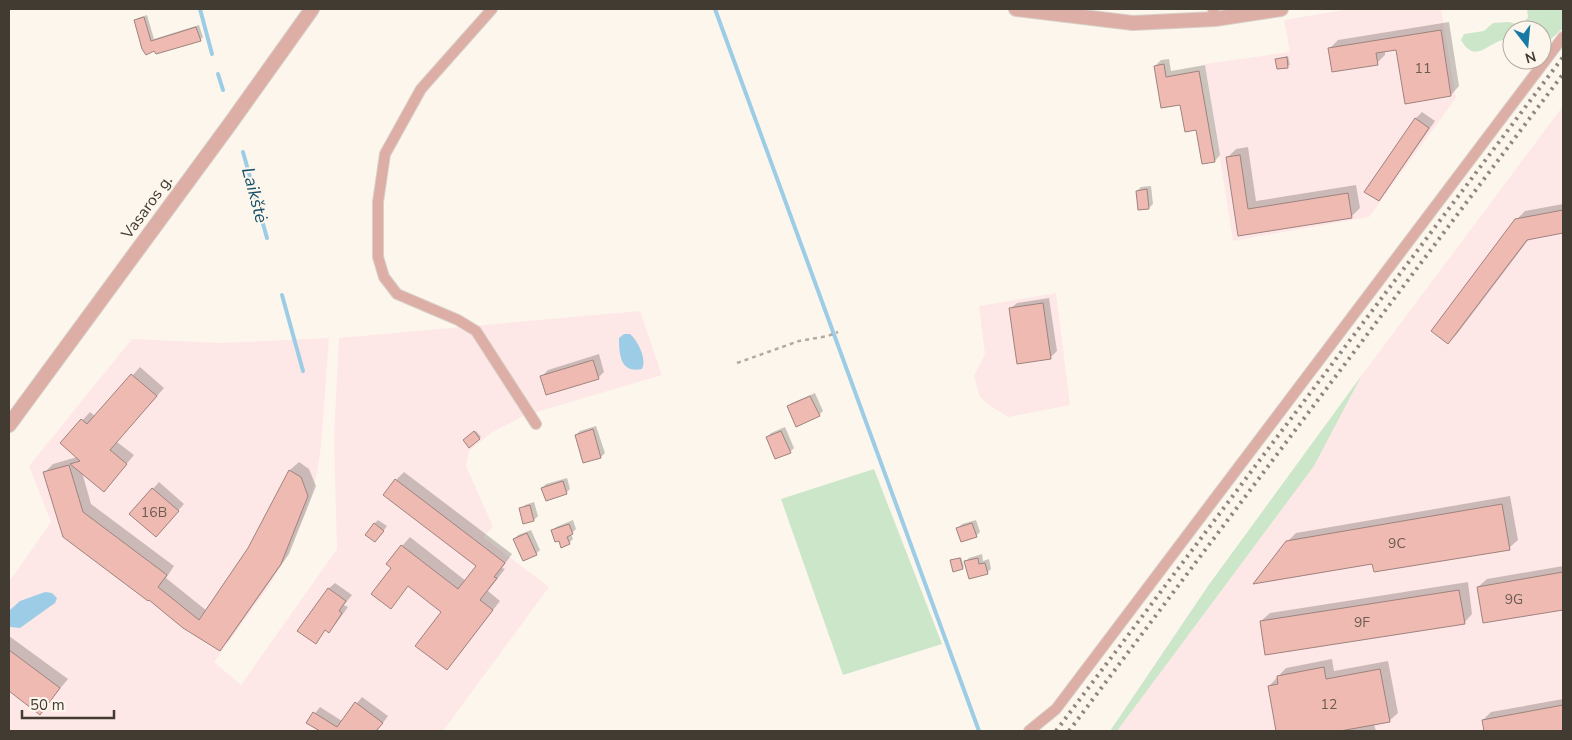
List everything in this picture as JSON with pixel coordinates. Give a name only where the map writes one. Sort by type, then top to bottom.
[{"type":"street","name":"Vasaros g.","points":[[9,426],[312,9]]},
{"type":"street","points":[[492,9],[421,89],[386,154],[378,202],[378,257],[384,277],[397,294],[458,320],[476,331],[536,424]]},
{"type":"street","points":[[1016,9],[1133,23],[1281,9]]},
{"type":"street","points":[[1029,731],[1056,709],[1563,37]]},
{"type":"path","points":[[737,363],[799,341],[828,336],[838,332]]},
{"type":"shaded area","points":[[1350,9],[1441,9],[1456,98],[1369,217],[1233,241],[1205,64],[1290,52],[1284,20]]},
{"type":"shaded area","points":[[1563,106],[1563,731],[1117,731],[1314,466],[1362,375]]},
{"type":"shaded area","points":[[1056,293],[1070,405],[1008,417],[980,397],[974,376],[985,354],[979,306]]},
{"type":"shaded area","points":[[640,311],[662,375],[523,416],[491,433],[469,451],[466,466],[493,527],[483,537],[549,587],[443,731],[9,731],[9,582],[51,522],[29,466],[132,339],[222,343],[329,338],[321,446],[317,473],[309,504],[286,557],[270,585],[214,662],[241,685],[337,549],[334,439],[339,338]]},
{"type":"green space","points":[[1527,9],[1563,9],[1562,29],[1552,38],[1552,20],[1526,20],[1528,17]]},
{"type":"green space","points":[[1502,22],[1502,40],[1475,52],[1470,51],[1461,40],[1464,34],[1484,31],[1493,23]]},
{"type":"green space","points":[[1362,375],[1314,466],[1117,731],[1110,731],[1208,586]]},
{"type":"green space","points":[[874,469],[942,644],[843,675],[781,499]]},
{"type":"water","points":[[624,334],[630,334],[639,346],[643,355],[642,369],[629,369],[622,361],[619,338]]},
{"type":"water","points":[[45,592],[52,593],[57,598],[55,603],[20,628],[10,627],[10,610],[20,601]]},
{"type":"building","points":[[144,17],[151,41],[196,27],[201,41],[156,54],[154,51],[146,55],[142,49],[134,20]]},
{"type":"building","points":[[1441,30],[1451,96],[1405,104],[1396,50],[1376,53],[1378,65],[1332,72],[1328,48]]},
{"type":"building","points":[[1287,57],[1288,68],[1277,69],[1275,59]]},
{"type":"building","points":[[1164,64],[1166,77],[1199,71],[1215,162],[1202,164],[1196,130],[1185,132],[1180,105],[1161,108],[1154,66]]},
{"type":"building","points":[[1415,118],[1429,128],[1379,201],[1364,192]]},
{"type":"building","points":[[1240,155],[1248,209],[1348,193],[1352,218],[1238,236],[1226,157]]},
{"type":"building","points":[[1147,189],[1149,209],[1138,210],[1136,191]]},
{"type":"building","points":[[1563,210],[1563,233],[1527,240],[1448,344],[1431,331],[1515,219]]},
{"type":"building","points":[[1043,303],[1051,359],[1017,364],[1009,308]]},
{"type":"building","points":[[593,360],[599,379],[546,395],[540,376]]},
{"type":"building","points":[[131,374],[157,396],[110,450],[127,464],[104,492],[70,464],[80,461],[60,443],[81,419],[87,424]]},
{"type":"building","points":[[810,396],[820,416],[796,427],[787,406]]},
{"type":"building","points":[[593,429],[601,458],[583,463],[575,435]]},
{"type":"building","points":[[474,431],[480,439],[469,448],[463,440]]},
{"type":"building","points":[[781,431],[791,453],[775,459],[766,437]]},
{"type":"building","points":[[69,465],[83,512],[167,575],[158,587],[199,620],[248,548],[289,470],[301,477],[308,496],[281,564],[220,651],[183,628],[149,600],[63,537],[43,472]]},
{"type":"building","points":[[395,479],[505,563],[494,577],[497,578],[480,600],[493,610],[447,670],[415,646],[441,612],[408,586],[391,609],[371,594],[391,568],[386,564],[401,545],[458,589],[476,566],[383,495]]},
{"type":"building","points":[[563,481],[567,494],[546,501],[541,488]]},
{"type":"building","points":[[152,488],[179,511],[156,537],[129,514]]},
{"type":"building","points":[[1502,504],[1510,550],[1374,572],[1372,564],[1253,584],[1286,541]]},
{"type":"building","points":[[530,505],[534,521],[523,524],[519,508]]},
{"type":"building","points":[[374,523],[384,531],[375,542],[365,535]]},
{"type":"building","points":[[972,523],[977,537],[961,542],[956,528]]},
{"type":"building","points":[[569,524],[573,534],[567,537],[570,544],[561,548],[559,541],[555,542],[551,530]]},
{"type":"building","points":[[527,533],[537,555],[523,561],[513,539]]},
{"type":"building","points":[[960,558],[963,569],[953,572],[950,560]]},
{"type":"building","points":[[978,558],[979,564],[985,563],[988,574],[969,579],[964,561]]},
{"type":"building","points":[[1563,572],[1563,610],[1483,623],[1477,587]]},
{"type":"building","points":[[328,588],[346,601],[339,611],[342,613],[329,633],[325,630],[316,644],[297,631]]},
{"type":"building","points":[[1459,590],[1465,624],[1265,655],[1260,621]]},
{"type":"building","points":[[9,650],[60,688],[40,715],[9,691]]},
{"type":"building","points":[[1324,667],[1326,679],[1380,669],[1390,722],[1340,731],[1276,731],[1268,686],[1278,684],[1277,676]]},
{"type":"building","points":[[355,702],[383,723],[376,731],[320,731],[306,723],[313,712],[337,727]]},
{"type":"building","points":[[1563,705],[1563,731],[1484,731],[1482,720]]},
{"type":"waterway","name":"Laikštė","points":[[200,9],[212,54]]},
{"type":"waterway","points":[[715,9],[979,731]]},
{"type":"waterway","name":"Laikštė","points":[[218,74],[223,90]]},
{"type":"waterway","name":"Laikštė","points":[[243,152],[267,238]]},
{"type":"waterway","name":"Laikštė","points":[[282,295],[303,371]]},
{"type":"railway","points":[[1056,731],[1563,57]]},
{"type":"railway","points":[[1069,731],[1563,74]]}]
